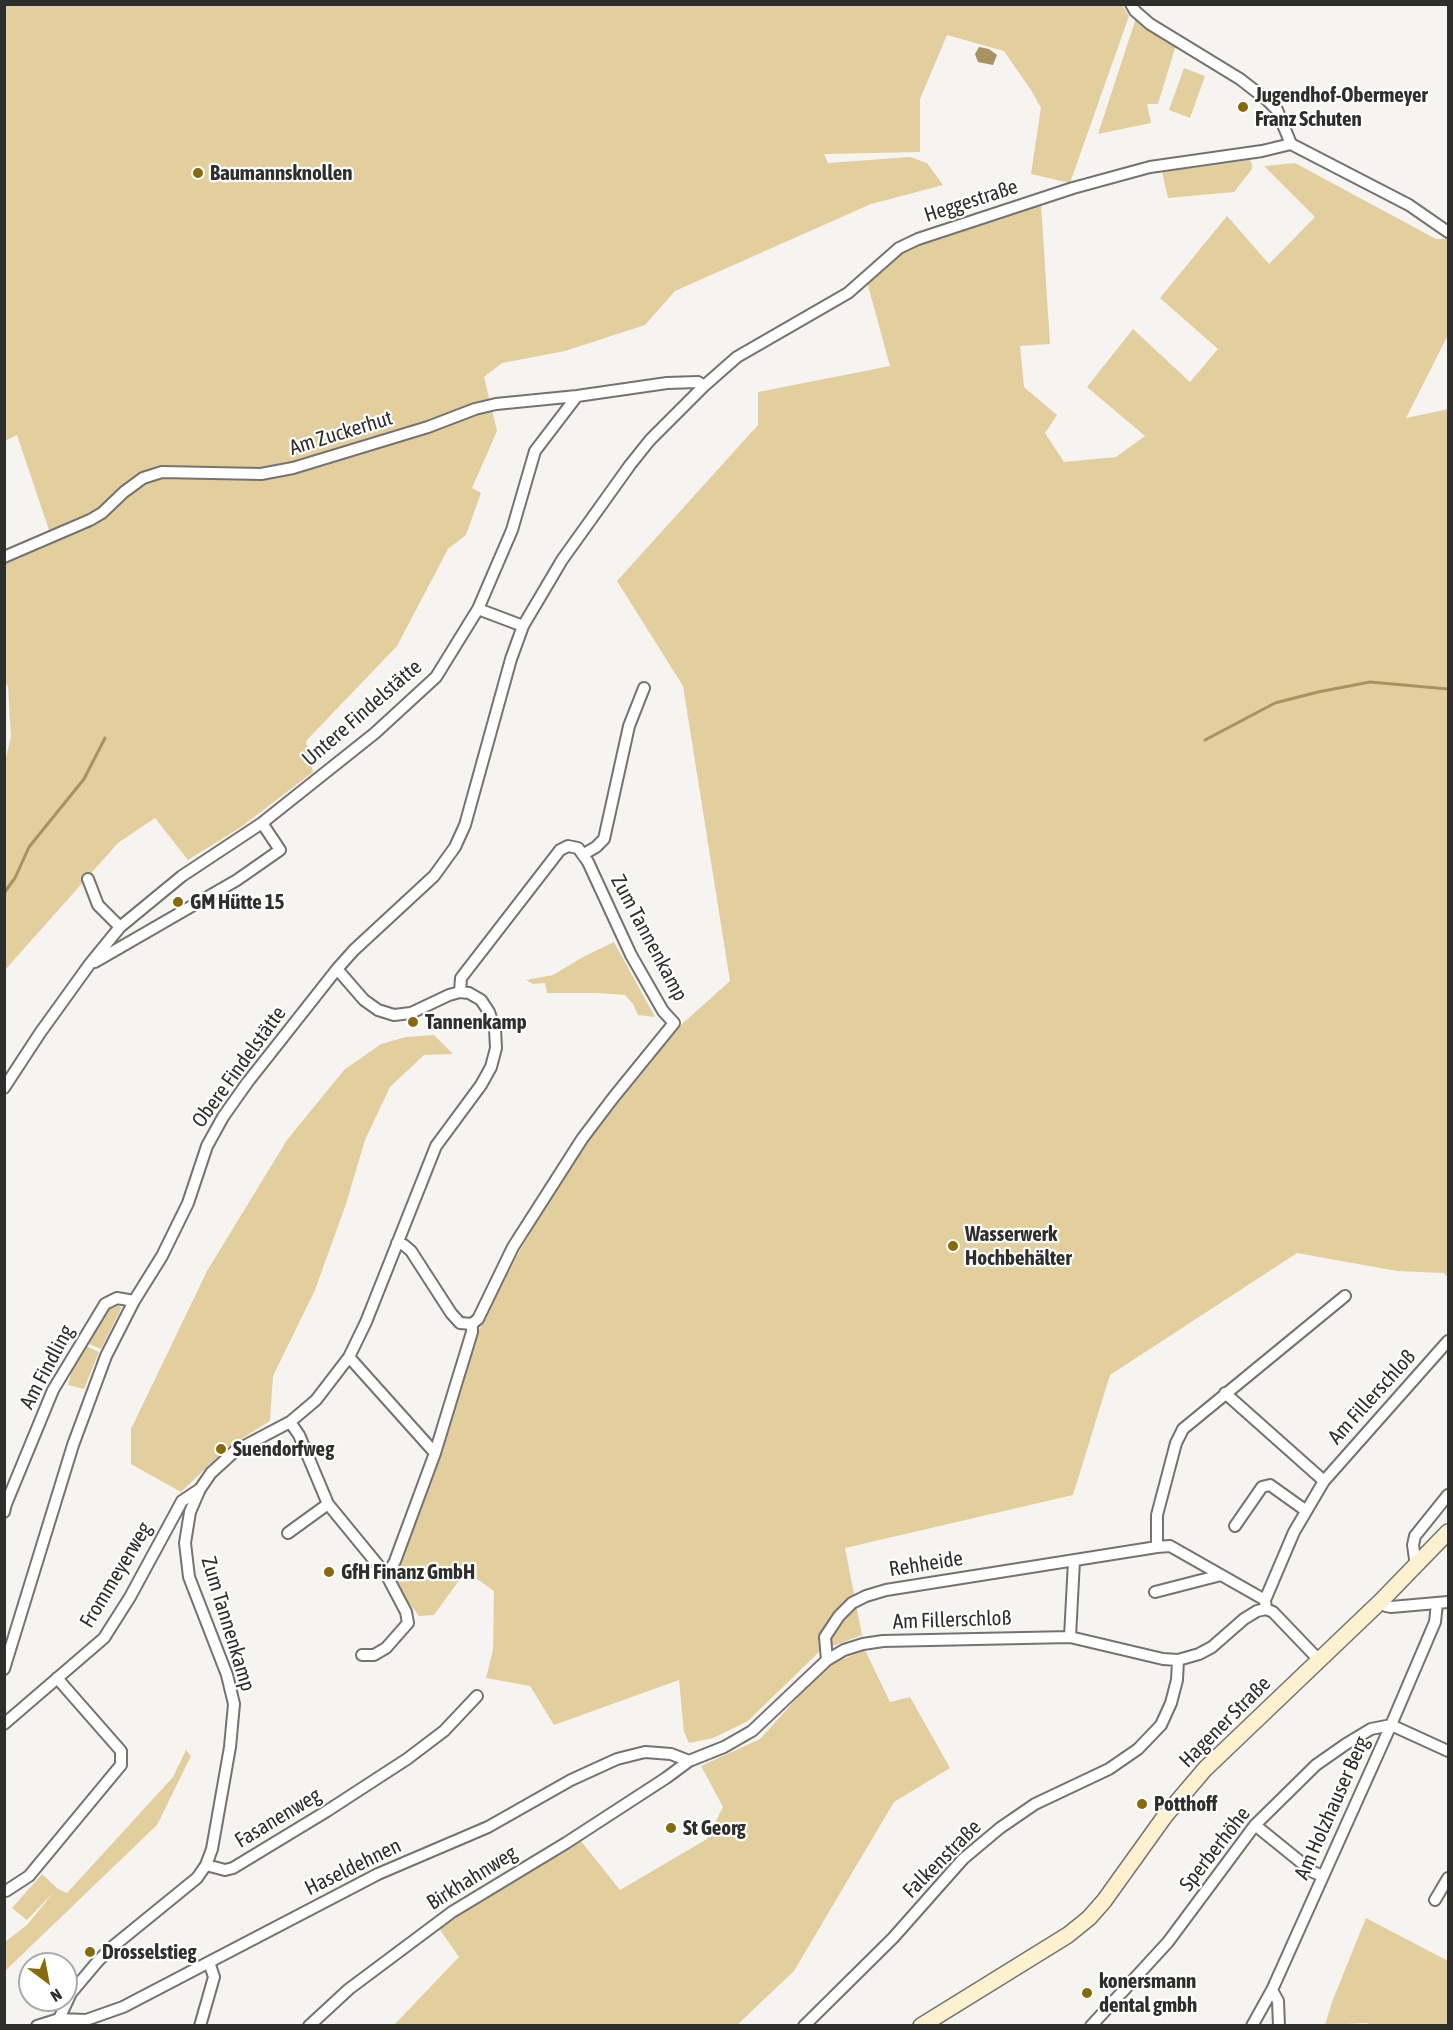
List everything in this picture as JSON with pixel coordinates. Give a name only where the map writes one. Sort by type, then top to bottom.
[{"type":"main road","name":"Hagener Straße","points":[[921,2025],[1068,1935],[1089,1918],[1104,1901],[1165,1816],[1197,1778],[1381,1601],[1449,1532]]},
{"type":"street","points":[[1131,4],[1135,11],[1150,24],[1240,79],[1268,100],[1280,117],[1292,144],[1409,205],[1448,232]]},
{"type":"street","name":"Heggestraße","points":[[585,527],[650,440],[704,386],[737,357],[833,304],[899,248],[918,239],[1073,188],[1150,167],[1262,152],[1292,144]]},
{"type":"street","name":"Am Zuckerhut","points":[[4,556],[90,520],[102,513],[143,478],[162,472],[261,474],[293,468],[496,404],[577,396],[667,383],[698,382],[704,386]]},
{"type":"street","name":"Untere Findelstätte","points":[[4,1088],[40,1033],[120,927],[182,876],[262,823],[375,733],[436,677],[478,609],[512,530],[535,451],[577,396]]},
{"type":"street","name":"Obere Findelstätte","points":[[4,1669],[73,1445],[106,1356],[134,1301],[162,1256],[188,1203],[207,1146],[223,1117],[247,1083],[337,969],[354,950],[434,876],[455,847],[465,825],[511,659],[523,626],[561,560],[585,527]]},
{"type":"street","points":[[478,609],[523,626]]},
{"type":"street","points":[[337,969],[364,1000],[378,1010],[394,1015],[411,1013],[460,992],[462,978],[560,850],[568,846],[578,848],[584,854],[596,848],[604,839],[629,726],[644,688]]},
{"type":"street","name":"Untere Findelstätte","points":[[90,965],[237,880],[280,850],[262,823]]},
{"type":"street","name":"Zum Tannenkamp","points":[[387,1576],[395,1561],[435,1453],[472,1332],[471,1324],[478,1319],[513,1247],[582,1140],[674,1023],[663,1011],[631,956],[584,854]]},
{"type":"street","points":[[88,879],[98,905],[120,927]]},
{"type":"street","name":"Zum Tannenkamp","points":[[206,1865],[212,1849],[231,1747],[234,1704],[227,1675],[189,1577],[185,1543],[190,1512],[200,1489],[211,1473],[236,1451],[290,1422],[316,1400],[348,1357],[366,1322],[436,1146],[492,1067],[496,1048],[495,1029],[489,1012],[481,1000],[469,993],[460,992]]},
{"type":"street","points":[[398,1244],[404,1245],[411,1251],[451,1313],[460,1323],[471,1324]]},
{"type":"street","points":[[1157,1547],[1156,1515],[1176,1443],[1183,1429],[1345,1296]]},
{"type":"street","name":"Am Findling","points":[[4,1512],[8,1490],[53,1390],[105,1304],[117,1298],[134,1301]]},
{"type":"street","name":"Am Fillerschloß","points":[[666,1778],[689,1761],[724,1747],[752,1731],[827,1660],[844,1650],[863,1644],[883,1641],[1070,1637],[1163,1659],[1178,1660],[1199,1654],[1212,1647],[1265,1604],[1294,1532],[1323,1481],[1448,1341]]},
{"type":"street","points":[[348,1357],[435,1453]]},
{"type":"street","points":[[1225,1393],[1323,1481]]},
{"type":"street","points":[[290,1422],[328,1504],[387,1576],[406,1612],[408,1623],[386,1648],[374,1655],[362,1655]]},
{"type":"street","points":[[1235,1526],[1262,1487],[1270,1485],[1305,1510]]},
{"type":"street","name":"Frommeyerweg","points":[[4,1724],[104,1638],[130,1597],[182,1501],[200,1489]]},
{"type":"street","points":[[1416,1566],[1413,1545],[1415,1536],[1449,1496]]},
{"type":"street","points":[[288,1533],[328,1504]]},
{"type":"street","name":"Rehheide","points":[[827,1660],[825,1637],[839,1616],[852,1603],[866,1596],[886,1590],[1157,1547],[1170,1546],[1221,1575],[1265,1604]]},
{"type":"street","points":[[1070,1637],[1074,1561]]},
{"type":"street","points":[[1155,1592],[1221,1575]]},
{"type":"street","points":[[1381,1601],[1391,1607],[1443,1602]]},
{"type":"street","name":"Am Holzhauser Berg","points":[[1252,2025],[1272,1990],[1391,1725],[1443,1602]]},
{"type":"street","points":[[1265,1604],[1319,1659]]},
{"type":"street","name":"Falkenstraße","points":[[804,2025],[893,1938],[963,1859],[1000,1828],[1035,1804],[1109,1769],[1138,1749],[1161,1725],[1171,1703],[1177,1680],[1178,1660]]},
{"type":"street","points":[[6,1891],[29,1876],[121,1765],[120,1751],[57,1678]]},
{"type":"street","name":"Fasanenweg","points":[[206,1865],[225,1870],[233,1868],[327,1811],[407,1759],[444,1731],[477,1696]]},
{"type":"street","points":[[1391,1725],[1449,1751]]},
{"type":"street","name":"Sperberhöhe","points":[[1091,2025],[1168,1942],[1255,1825],[1316,1765],[1371,1729],[1391,1725]]},
{"type":"street","name":"Haseldehnen","points":[[37,2025],[59,2019],[87,2023],[123,2007],[378,1874],[488,1827],[572,1780],[618,1759],[645,1752],[671,1754],[689,1761]]},
{"type":"street","name":"Birkhahnweg","points":[[309,2025],[349,1989],[452,1912],[566,1843],[666,1778]]},
{"type":"street","points":[[1255,1825],[1313,1872],[1323,1876]]},
{"type":"street","points":[[59,2019],[71,1993],[98,1961],[197,1878],[206,1865]]},
{"type":"street","points":[[1435,1900],[1449,1878]]},
{"type":"street","points":[[200,2025],[214,1977],[208,1962]]},
{"type":"street","points":[[1272,1990],[1278,2001],[1279,2025]]},
{"type":"shaded area","points":[[5,5],[1122,5],[1129,16],[1070,183],[1031,174],[1041,108],[1004,51],[947,35],[920,99],[920,152],[824,154],[828,163],[910,157],[927,163],[943,185],[871,204],[675,291],[645,325],[565,351],[502,363],[484,377],[497,431],[472,488],[481,493],[466,535],[448,549],[397,646],[306,741],[313,772],[241,827],[188,860],[155,818],[118,843],[5,970],[4,765],[11,737],[8,687],[4,680],[5,563],[53,542],[17,435],[5,441]]},
{"type":"shaded area","points":[[1136,18],[1176,45],[1158,104],[1147,104],[1151,123],[1098,134]]},
{"type":"shaded area","points":[[979,47],[989,49],[997,55],[993,65],[978,62],[975,54]]},
{"type":"shaded area","points":[[1184,68],[1205,76],[1190,118],[1169,110]]},
{"type":"shaded area","points":[[1250,160],[1252,169],[1234,192],[1168,198],[1162,172]]},
{"type":"shaded area","points":[[1295,163],[1436,239],[1448,239],[1448,335],[1406,418],[1448,409],[1448,1278],[1444,1273],[1397,1271],[1297,1253],[1110,1375],[1073,1495],[845,1548],[862,1635],[820,1651],[748,1721],[713,1738],[689,1743],[684,1732],[679,1680],[554,1725],[530,1686],[486,1678],[493,1650],[494,1591],[466,1571],[434,1615],[419,1616],[402,1594],[393,1574],[438,1459],[477,1334],[516,1257],[559,1184],[609,1110],[672,1033],[730,981],[683,686],[617,581],[758,425],[758,392],[890,366],[867,282],[909,249],[1041,204],[1050,344],[1020,346],[1024,387],[1057,415],[1045,433],[1064,462],[1116,457],[1145,436],[1087,387],[1133,329],[1190,382],[1218,349],[1160,298],[1227,216],[1269,264],[1315,217],[1264,166]]},
{"type":"shaded area","points":[[614,942],[655,1017],[638,1015],[633,1004],[625,995],[547,993],[545,983],[533,984],[526,980],[553,975]]},
{"type":"shaded area","points":[[434,1035],[453,1054],[424,1055],[390,1087],[365,1140],[346,1204],[315,1290],[273,1376],[270,1421],[228,1447],[181,1492],[131,1464],[131,1429],[207,1271],[287,1140],[344,1070],[381,1044],[406,1037]]},
{"type":"shaded area","points":[[116,1304],[121,1309],[101,1349],[87,1343],[110,1306]]},
{"type":"shaded area","points":[[86,1346],[99,1352],[84,1389],[68,1385],[73,1367]]},
{"type":"shaded area","points":[[865,1650],[890,1702],[910,1697],[950,1768],[894,1802],[794,1971],[737,2025],[393,2026],[459,1957],[438,1927],[580,1840],[620,1890],[707,1839],[723,1807],[701,1766],[760,1739],[826,1666]]},
{"type":"shaded area","points":[[186,1750],[191,1756],[157,1825],[25,1952],[18,1952],[18,1959],[5,1971],[5,1942],[27,1925],[54,1892],[27,1920],[12,1908],[42,1874],[58,1889],[67,1893],[173,1777]]},
{"type":"shaded area","points":[[1366,1918],[1448,1961],[1448,2025],[1371,2026],[1367,2023],[1325,2025]]},
{"type":"waterway","points":[[1205,740],[1275,703],[1318,692],[1370,682],[1448,689]]},
{"type":"waterway","points":[[4,893],[15,878],[29,847],[84,779],[105,738]]},
{"type":"place","name":"Jugendhof-Obermeyer Franz Schuten","points":[[1243,107]]},
{"type":"place","name":"Baumannsknollen","points":[[198,173]]},
{"type":"place","name":"GM Hütte 15","points":[[178,902]]},
{"type":"place","name":"Tannenkamp","points":[[413,1022]]},
{"type":"place","name":"Wasserwerk Hochbehälter","points":[[953,1246]]},
{"type":"place","name":"Suendorfweg","points":[[221,1449]]},
{"type":"place","name":"GfH Finanz GmbH","points":[[329,1572]]},
{"type":"place","name":"Potthoff","points":[[1142,1804]]},
{"type":"place","name":"St Georg","points":[[671,1828]]},
{"type":"place","name":"Drosselstieg","points":[[90,1952]]},
{"type":"place","name":"konersmann dental gmbh","points":[[1087,1993]]}]
